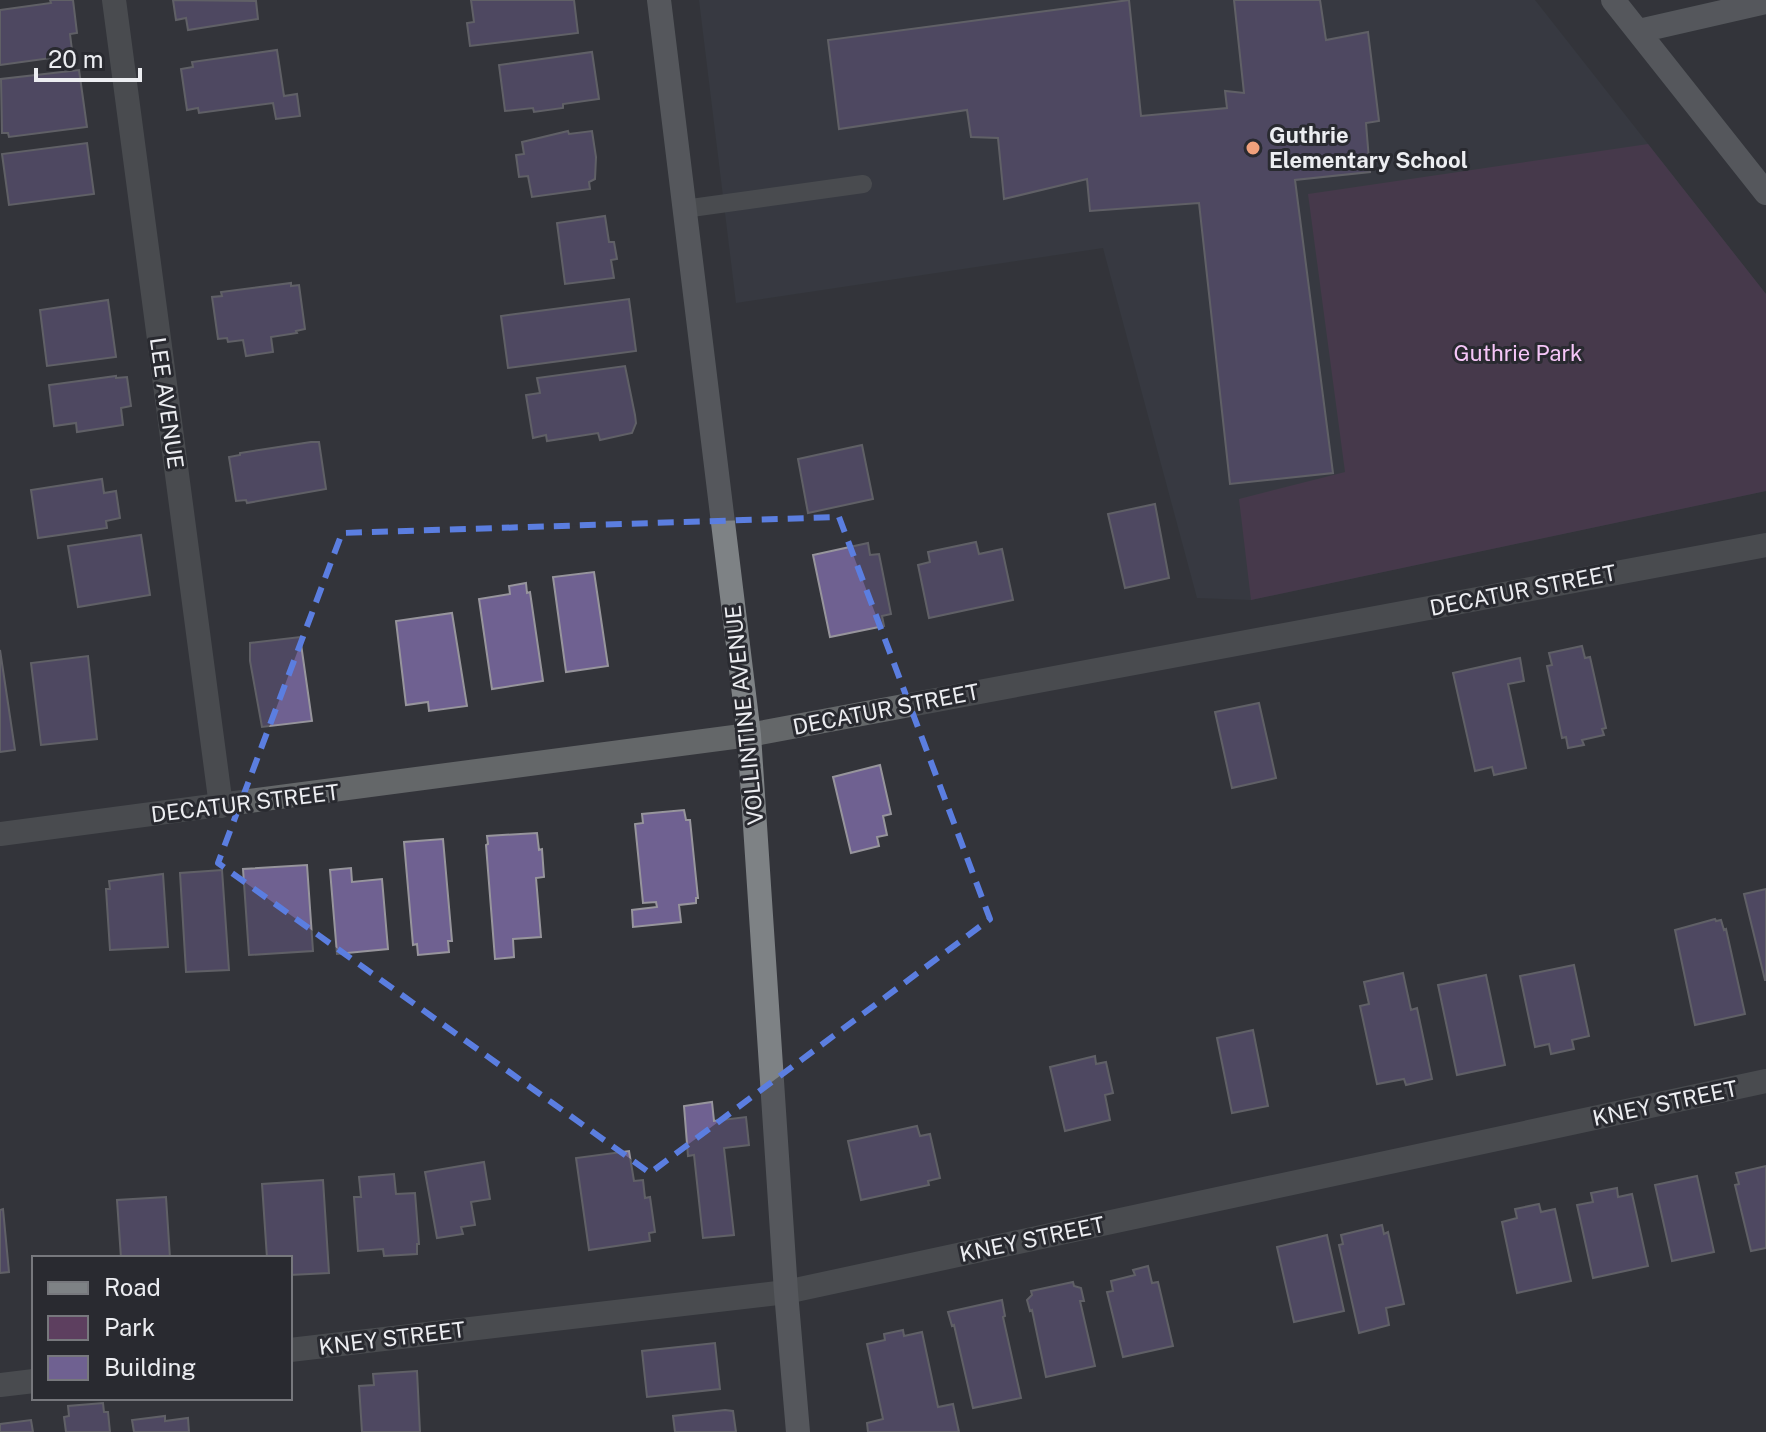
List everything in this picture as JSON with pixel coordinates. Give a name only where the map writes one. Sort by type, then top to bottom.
[{"type":"street","name":"LEE AVENUE","points":[[114,0],[221,806]]},
{"type":"street","name":"VOLLINTINE AVENUE","points":[[659,0],[749,735],[798,1432]]},
{"type":"street","points":[[1613,0],[1766,193]]},
{"type":"street","points":[[1639,31],[1766,2]]},
{"type":"street","name":"DECATUR STREET","points":[[0,834],[749,735],[1766,545]]},
{"type":"street","name":"KNEY STREET","points":[[292,1350],[786,1292],[1766,1081]]},
{"type":"street","points":[[0,1385],[32,1381]]},
{"type":"lane","points":[[684,209],[863,184]]},
{"type":"highlighted area","points":[[839,517],[990,919],[650,1173],[218,863],[342,533]]},
{"type":"shaded area","points":[[699,0],[1535,0],[1766,294],[1766,491],[1251,600],[1197,598],[1103,248],[736,303]]},
{"type":"green space","name":"Guthrie Park","points":[[1648,144],[1766,294],[1766,491],[1251,600],[1239,499],[1345,472],[1308,194]]},
{"type":"building","points":[[50,0],[73,0],[77,33],[70,34],[72,50],[65,50],[66,56],[0,65],[0,10],[51,3]]},
{"type":"building","points":[[173,0],[256,1],[258,19],[188,30],[186,18],[176,20]]},
{"type":"building","points":[[471,0],[574,0],[578,33],[470,46],[467,23],[474,22]]},
{"type":"building","name":"Guthrie Elementary School","points":[[1129,0],[1141,116],[1227,108],[1225,91],[1244,93],[1234,0],[1320,0],[1326,40],[1368,32],[1379,121],[1366,123],[1370,172],[1295,180],[1333,473],[1230,484],[1199,203],[1090,211],[1087,179],[1004,199],[998,138],[971,137],[967,110],[839,129],[828,40]]},
{"type":"building","points":[[277,50],[284,96],[297,94],[300,116],[276,119],[273,103],[199,113],[198,108],[187,110],[181,69],[193,67],[192,62]]},
{"type":"building","points":[[592,52],[599,99],[534,112],[533,108],[505,111],[499,65]]},
{"type":"building","points":[[79,70],[87,127],[9,137],[8,133],[2,133],[1,79]]},
{"type":"building","points":[[568,131],[569,134],[592,131],[596,157],[595,179],[589,182],[590,189],[532,197],[528,176],[519,177],[516,155],[524,154],[522,142]]},
{"type":"building","points":[[87,143],[94,194],[9,205],[2,154]]},
{"type":"building","points":[[605,216],[609,242],[614,242],[617,259],[611,260],[614,278],[565,284],[557,223]]},
{"type":"building","points":[[291,283],[291,286],[299,285],[305,329],[271,337],[273,352],[246,356],[243,340],[228,342],[227,338],[218,339],[212,297],[222,296],[221,292]]},
{"type":"building","points":[[629,299],[636,351],[508,368],[501,316]]},
{"type":"building","points":[[108,300],[116,357],[47,366],[40,310]]},
{"type":"building","points":[[625,366],[636,423],[632,433],[600,440],[598,433],[547,441],[546,435],[533,438],[526,395],[540,393],[537,378]]},
{"type":"building","points":[[127,377],[131,406],[121,408],[123,425],[77,432],[76,423],[54,426],[49,385]]},
{"type":"building","points":[[319,442],[326,489],[247,503],[246,500],[236,501],[229,457]]},
{"type":"building","points":[[862,445],[873,499],[808,513],[798,459]]},
{"type":"building","points":[[102,479],[104,493],[116,491],[120,518],[106,521],[107,528],[38,538],[31,490]]},
{"type":"building","points":[[1155,504],[1169,578],[1125,588],[1108,514]]},
{"type":"building","points":[[141,535],[150,595],[78,607],[68,546]]},
{"type":"building","points":[[976,542],[979,554],[1002,549],[1013,600],[929,618],[918,565],[930,562],[928,552]]},
{"type":"building","points":[[868,543],[870,555],[879,554],[891,614],[882,616],[884,626],[830,637],[813,555]]},
{"type":"building","points":[[594,572],[608,666],[566,672],[553,577]]},
{"type":"building","points":[[526,583],[527,593],[530,592],[543,681],[492,689],[479,599],[510,594],[509,586]]},
{"type":"building","points":[[452,613],[467,706],[429,711],[428,702],[406,705],[396,621]]},
{"type":"building","points":[[300,637],[312,721],[262,727],[250,661],[250,643]]},
{"type":"building","points":[[1582,646],[1585,658],[1590,657],[1606,728],[1602,729],[1604,735],[1582,740],[1584,745],[1568,748],[1566,737],[1562,738],[1547,666],[1552,665],[1549,653]]},
{"type":"building","points":[[0,650],[15,750],[0,752]]},
{"type":"building","points":[[88,656],[97,739],[41,745],[31,663]]},
{"type":"building","points":[[1520,658],[1524,681],[1508,684],[1526,768],[1494,775],[1492,767],[1475,771],[1453,673]]},
{"type":"building","points":[[1259,703],[1276,778],[1232,788],[1215,712]]},
{"type":"building","points":[[880,765],[891,814],[883,816],[887,835],[877,837],[879,846],[851,853],[833,777]]},
{"type":"building","points":[[684,810],[686,820],[690,820],[696,903],[679,905],[681,922],[633,927],[632,910],[657,907],[656,902],[643,903],[635,824],[643,823],[642,814]]},
{"type":"building","points":[[537,833],[539,850],[542,849],[544,877],[536,878],[541,937],[513,939],[514,957],[495,959],[487,836]]},
{"type":"building","points":[[443,839],[452,941],[448,941],[449,952],[418,955],[417,944],[413,945],[404,842]]},
{"type":"building","points":[[307,865],[313,951],[249,955],[243,869]]},
{"type":"building","points":[[351,868],[352,882],[382,879],[388,949],[337,954],[330,870]]},
{"type":"building","points":[[222,870],[229,970],[186,972],[180,873]]},
{"type":"building","points":[[163,874],[168,947],[110,950],[106,889],[110,889],[109,881]]},
{"type":"building","points":[[1766,889],[1766,980],[1765,980],[1744,894]]},
{"type":"building","points":[[1721,920],[1726,929],[1745,1014],[1695,1025],[1675,930]]},
{"type":"building","points":[[1574,965],[1589,1036],[1572,1040],[1574,1049],[1551,1054],[1549,1044],[1535,1047],[1520,976]]},
{"type":"building","points":[[1403,973],[1411,1010],[1417,1008],[1432,1079],[1406,1085],[1404,1079],[1377,1084],[1360,1006],[1369,1004],[1364,982]]},
{"type":"building","points":[[1486,975],[1505,1065],[1457,1075],[1438,985]]},
{"type":"building","points":[[1253,1030],[1268,1106],[1232,1113],[1217,1038]]},
{"type":"building","points":[[1095,1056],[1096,1064],[1106,1062],[1113,1093],[1105,1095],[1110,1120],[1065,1131],[1050,1067]]},
{"type":"building","points":[[712,1102],[714,1121],[746,1117],[749,1145],[724,1148],[734,1235],[703,1238],[694,1155],[688,1156],[684,1106]]},
{"type":"building","points":[[917,1126],[920,1136],[930,1134],[940,1178],[928,1181],[929,1185],[861,1200],[848,1141]]},
{"type":"building","points":[[629,1151],[634,1181],[643,1180],[645,1198],[650,1197],[655,1232],[649,1233],[650,1241],[589,1250],[576,1158]]},
{"type":"building","points":[[484,1162],[490,1199],[471,1202],[475,1225],[461,1227],[463,1234],[437,1238],[425,1172]]},
{"type":"building","points":[[1766,1166],[1766,1248],[1751,1251],[1735,1185],[1739,1184],[1736,1173]]},
{"type":"building","points":[[394,1174],[396,1194],[415,1193],[417,1254],[384,1256],[383,1249],[358,1251],[354,1197],[361,1197],[359,1177]]},
{"type":"building","points":[[1697,1176],[1714,1252],[1672,1261],[1655,1185]]},
{"type":"building","points":[[323,1180],[329,1273],[292,1275],[292,1256],[267,1256],[262,1184]]},
{"type":"building","points":[[1617,1188],[1618,1197],[1632,1194],[1648,1266],[1593,1278],[1577,1205],[1593,1202],[1591,1193]]},
{"type":"building","points":[[166,1197],[170,1256],[121,1256],[117,1200]]},
{"type":"building","points":[[1539,1204],[1541,1212],[1555,1209],[1571,1281],[1517,1293],[1502,1222],[1517,1218],[1515,1209]]},
{"type":"building","points":[[3,1209],[9,1272],[0,1273],[0,1210]]},
{"type":"building","points":[[1382,1225],[1384,1234],[1388,1232],[1404,1304],[1386,1308],[1389,1325],[1359,1333],[1339,1245],[1343,1244],[1341,1235]]},
{"type":"building","points":[[1327,1235],[1344,1311],[1294,1322],[1277,1247]]},
{"type":"building","points":[[1148,1266],[1152,1283],[1158,1282],[1173,1346],[1123,1357],[1107,1292],[1113,1291],[1111,1281],[1135,1275],[1133,1270]]},
{"type":"building","points":[[1073,1282],[1074,1286],[1081,1288],[1084,1301],[1080,1301],[1095,1366],[1046,1377],[1032,1310],[1027,1300],[1032,1295],[1031,1291]]},
{"type":"building","points":[[1002,1300],[1021,1398],[973,1408],[954,1325],[948,1312]]},
{"type":"building","points":[[903,1330],[904,1336],[922,1332],[938,1407],[953,1404],[959,1432],[868,1432],[867,1423],[883,1419],[867,1344],[885,1340],[884,1334]]},
{"type":"building","points":[[715,1343],[720,1389],[647,1397],[642,1351]]},
{"type":"building","points":[[417,1371],[420,1432],[362,1432],[359,1386],[374,1385],[373,1374]]},
{"type":"building","points":[[103,1403],[104,1412],[108,1412],[110,1432],[66,1432],[64,1417],[69,1416],[68,1406]]},
{"type":"building","points":[[733,1411],[736,1432],[675,1432],[673,1416]]},
{"type":"building","points":[[165,1416],[165,1421],[188,1418],[189,1432],[134,1432],[132,1420]]},
{"type":"building","points":[[31,1420],[33,1432],[0,1432],[0,1424]]},
{"type":"place","name":"Guthrie Elementary School","points":[[1253,148]]}]
